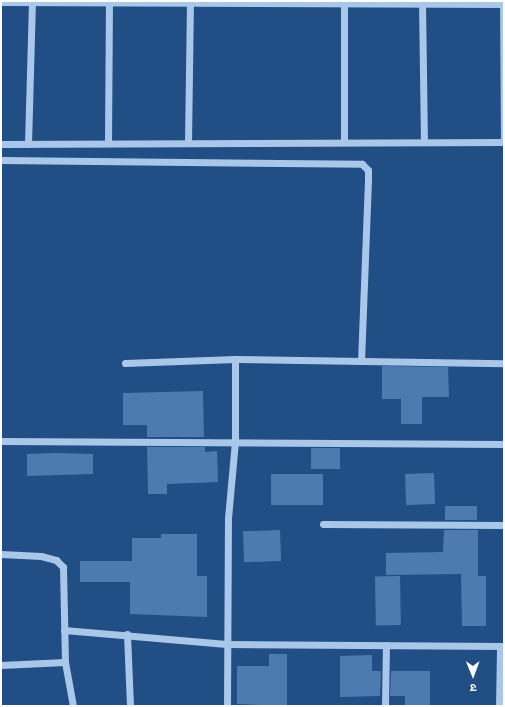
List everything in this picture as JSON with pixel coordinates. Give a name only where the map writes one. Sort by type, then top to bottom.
[{"type":"street","points":[[1,144],[504,142],[504,1]]},
{"type":"street","points":[[1,2],[422,2],[504,4]]},
{"type":"street","points":[[28,144],[32,2]]},
{"type":"street","points":[[344,2],[344,142]]},
{"type":"street","points":[[422,2],[424,142]]},
{"type":"street","points":[[108,143],[109,3]]},
{"type":"street","points":[[188,143],[190,3]]},
{"type":"street","points":[[1,160],[362,164],[368,170],[368,180],[361,361]]},
{"type":"street","points":[[227,706],[226,644],[228,518],[235,441],[235,359]]},
{"type":"street","points":[[125,363],[235,359],[504,363]]},
{"type":"street","points":[[1,441],[235,441],[504,444]]},
{"type":"street","points":[[323,524],[504,525]]},
{"type":"street","points":[[1,554],[41,556],[56,560],[63,568],[66,662],[73,706]]},
{"type":"street","points":[[64,630],[128,634],[226,644],[502,646],[499,706]]},
{"type":"street","points":[[128,634],[130,706]]},
{"type":"street","points":[[385,706],[386,644]]},
{"type":"street","points":[[1,665],[66,662]]},
{"type":"building","points":[[382,366],[448,367],[449,397],[422,397],[422,424],[401,424],[401,399],[382,399]]},
{"type":"building","points":[[203,391],[204,437],[147,437],[147,425],[123,425],[123,393]]},
{"type":"building","points":[[147,447],[205,447],[205,452],[217,451],[218,482],[167,484],[167,494],[148,494]]},
{"type":"building","points":[[311,448],[340,448],[340,469],[311,469]]},
{"type":"building","points":[[27,454],[93,454],[93,474],[27,476]]},
{"type":"building","points":[[434,473],[435,504],[406,505],[405,474]]},
{"type":"building","points":[[271,474],[323,474],[323,505],[271,505]]},
{"type":"building","points":[[445,506],[477,506],[477,520],[445,520]]},
{"type":"building","points":[[280,530],[281,561],[244,562],[243,531]]},
{"type":"building","points":[[444,530],[478,530],[478,576],[486,576],[486,626],[462,626],[461,574],[386,575],[386,553],[443,552]]},
{"type":"building","points":[[161,534],[197,534],[197,576],[207,576],[207,617],[130,614],[130,582],[80,582],[80,561],[132,561],[132,538],[161,538]]},
{"type":"building","points":[[375,576],[400,576],[401,625],[376,625]]},
{"type":"building","points":[[269,654],[287,654],[287,706],[237,704],[237,666],[269,666]]},
{"type":"building","points":[[372,655],[372,671],[381,671],[380,696],[340,697],[340,656]]},
{"type":"building","points":[[391,671],[430,671],[430,706],[405,706],[405,696],[390,696]]}]
